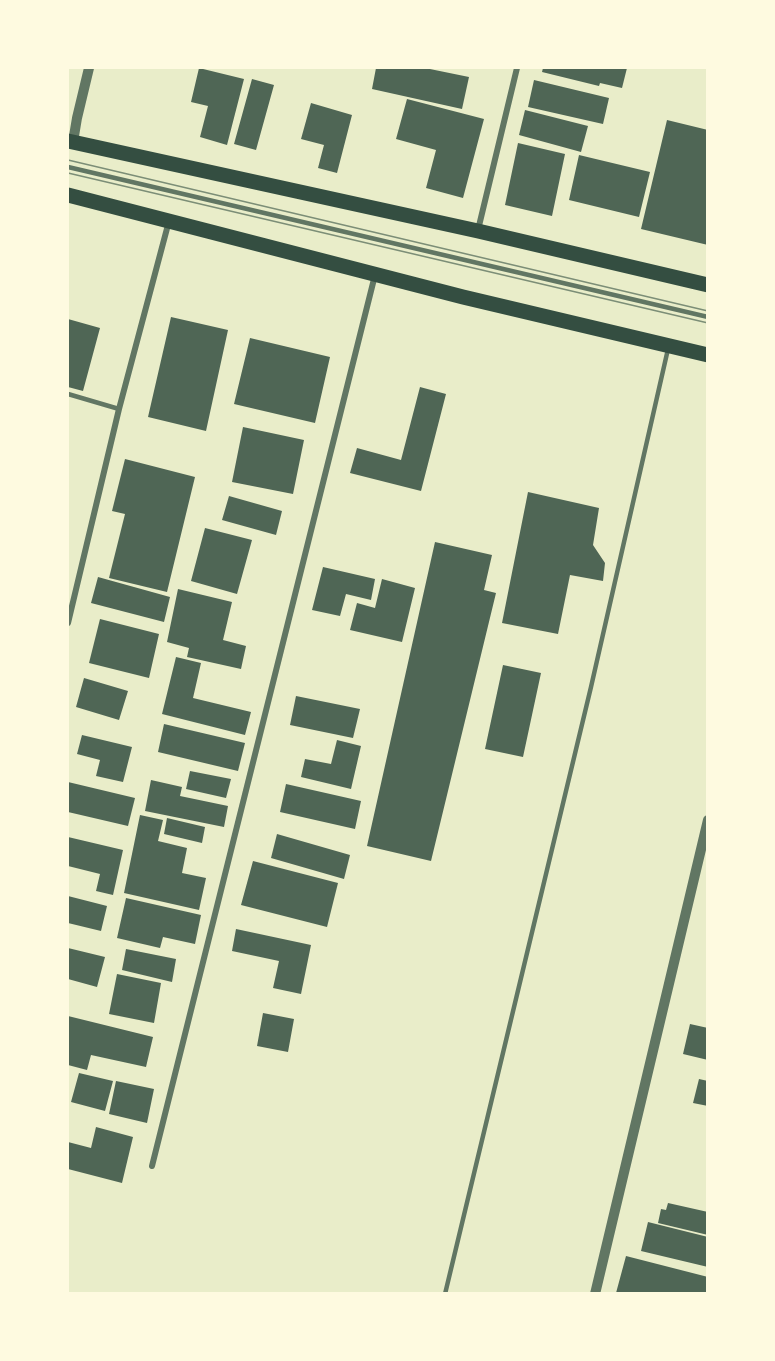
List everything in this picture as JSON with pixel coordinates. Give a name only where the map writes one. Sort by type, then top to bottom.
[{"type":"main road","points":[[70,141],[478,231],[708,285]]},
{"type":"main road","points":[[68,195],[375,274],[708,355]]},
{"type":"street","points":[[70,141],[89,68]]},
{"type":"street","points":[[478,231],[517,68]]},
{"type":"street","points":[[68,623],[118,409],[169,220]]},
{"type":"street","points":[[152,1166],[375,274]]},
{"type":"street","points":[[595,1293],[708,820]]},
{"type":"lane","points":[[68,167],[708,317]]},
{"type":"lane","points":[[445,1293],[591,687],[669,347]]},
{"type":"lane","points":[[68,394],[118,409]]},
{"type":"building","points":[[199,68],[244,79],[227,145],[200,137],[208,106],[191,102]]},
{"type":"building","points":[[376,68],[425,68],[469,77],[462,109],[372,89]]},
{"type":"building","points":[[543,68],[627,68],[622,88],[600,83],[599,86],[542,72]]},
{"type":"building","points":[[252,79],[274,85],[256,150],[234,144]]},
{"type":"building","points":[[534,80],[609,98],[603,124],[528,107]]},
{"type":"building","points":[[407,99],[484,119],[463,198],[426,188],[436,150],[396,139]]},
{"type":"building","points":[[311,103],[352,115],[337,173],[318,168],[324,145],[301,139]]},
{"type":"building","points":[[525,110],[588,126],[581,152],[519,135]]},
{"type":"building","points":[[667,120],[708,130],[708,245],[641,229]]},
{"type":"building","points":[[518,143],[565,154],[552,216],[505,205]]},
{"type":"building","points":[[579,155],[650,172],[639,217],[569,200]]},
{"type":"building","points":[[171,317],[228,330],[206,431],[148,417]]},
{"type":"building","points":[[68,319],[100,328],[83,391],[68,387]]},
{"type":"building","points":[[250,338],[330,357],[315,423],[234,404]]},
{"type":"building","points":[[420,387],[446,394],[421,491],[350,473],[357,448],[401,460]]},
{"type":"building","points":[[243,427],[304,440],[293,494],[232,482]]},
{"type":"building","points":[[125,459],[195,477],[167,592],[109,578],[125,514],[112,511]]},
{"type":"building","points":[[528,492],[599,508],[593,545],[605,563],[603,581],[570,575],[558,634],[502,623]]},
{"type":"building","points":[[229,496],[282,511],[276,535],[222,520]]},
{"type":"building","points":[[205,528],[252,540],[237,594],[191,581]]},
{"type":"building","points":[[435,542],[492,555],[484,590],[496,593],[431,861],[367,846]]},
{"type":"building","points":[[323,567],[375,579],[371,600],[346,594],[340,616],[312,610]]},
{"type":"building","points":[[98,577],[170,597],[164,622],[91,603]]},
{"type":"building","points":[[382,579],[415,588],[402,642],[350,630],[357,603],[375,608]]},
{"type":"building","points":[[178,589],[232,602],[223,640],[246,646],[241,669],[187,657],[189,648],[167,642]]},
{"type":"building","points":[[100,619],[159,634],[149,678],[89,663]]},
{"type":"building","points":[[176,657],[201,663],[193,698],[251,712],[245,735],[162,714]]},
{"type":"building","points":[[503,665],[541,673],[523,757],[485,749]]},
{"type":"building","points":[[84,678],[128,691],[119,720],[76,707]]},
{"type":"building","points":[[296,696],[360,709],[353,738],[290,725]]},
{"type":"building","points":[[164,724],[245,743],[238,771],[158,752]]},
{"type":"building","points":[[82,735],[132,747],[123,782],[96,776],[100,760],[77,754]]},
{"type":"building","points":[[337,740],[361,746],[351,789],[301,777],[305,759],[331,764]]},
{"type":"building","points":[[190,771],[231,779],[226,798],[186,789]]},
{"type":"building","points":[[151,780],[182,787],[180,796],[228,806],[224,827],[145,811]]},
{"type":"building","points":[[68,782],[135,798],[128,826],[68,812]]},
{"type":"building","points":[[286,784],[361,801],[355,829],[280,812]]},
{"type":"building","points":[[140,815],[163,820],[158,841],[187,848],[182,873],[206,878],[199,910],[124,893]]},
{"type":"building","points":[[167,818],[205,827],[202,843],[164,834]]},
{"type":"building","points":[[277,834],[350,855],[344,879],[271,858]]},
{"type":"building","points":[[68,837],[123,850],[113,895],[96,891],[100,874],[68,866]]},
{"type":"building","points":[[253,861],[338,883],[327,927],[241,905]]},
{"type":"building","points":[[68,896],[107,906],[101,931],[68,923]]},
{"type":"building","points":[[126,898],[201,915],[195,944],[163,937],[160,948],[117,938]]},
{"type":"building","points":[[236,929],[311,945],[301,994],[273,988],[279,961],[232,951]]},
{"type":"building","points":[[68,948],[105,957],[97,987],[68,979]]},
{"type":"building","points":[[126,949],[176,959],[172,982],[122,970]]},
{"type":"building","points":[[117,974],[161,983],[154,1023],[109,1014]]},
{"type":"building","points":[[263,1013],[294,1019],[288,1052],[257,1046]]},
{"type":"building","points":[[68,1016],[153,1037],[146,1067],[91,1055],[87,1070],[68,1065]]},
{"type":"building","points":[[690,1024],[708,1028],[708,1060],[683,1054]]},
{"type":"building","points":[[79,1073],[113,1081],[105,1111],[71,1102]]},
{"type":"building","points":[[699,1079],[708,1081],[708,1106],[693,1103]]},
{"type":"building","points":[[116,1081],[154,1089],[147,1123],[109,1114]]},
{"type":"building","points":[[96,1127],[133,1137],[122,1183],[68,1169],[68,1142],[91,1148]]},
{"type":"building","points":[[668,1203],[708,1212],[708,1235],[658,1223],[661,1209],[666,1210]]},
{"type":"building","points":[[648,1222],[708,1237],[708,1267],[641,1251]]},
{"type":"building","points":[[626,1256],[708,1277],[708,1293],[616,1293]]},
{"type":"tram line","points":[[68,160],[708,311]]},
{"type":"tram line","points":[[68,173],[708,323]]}]
